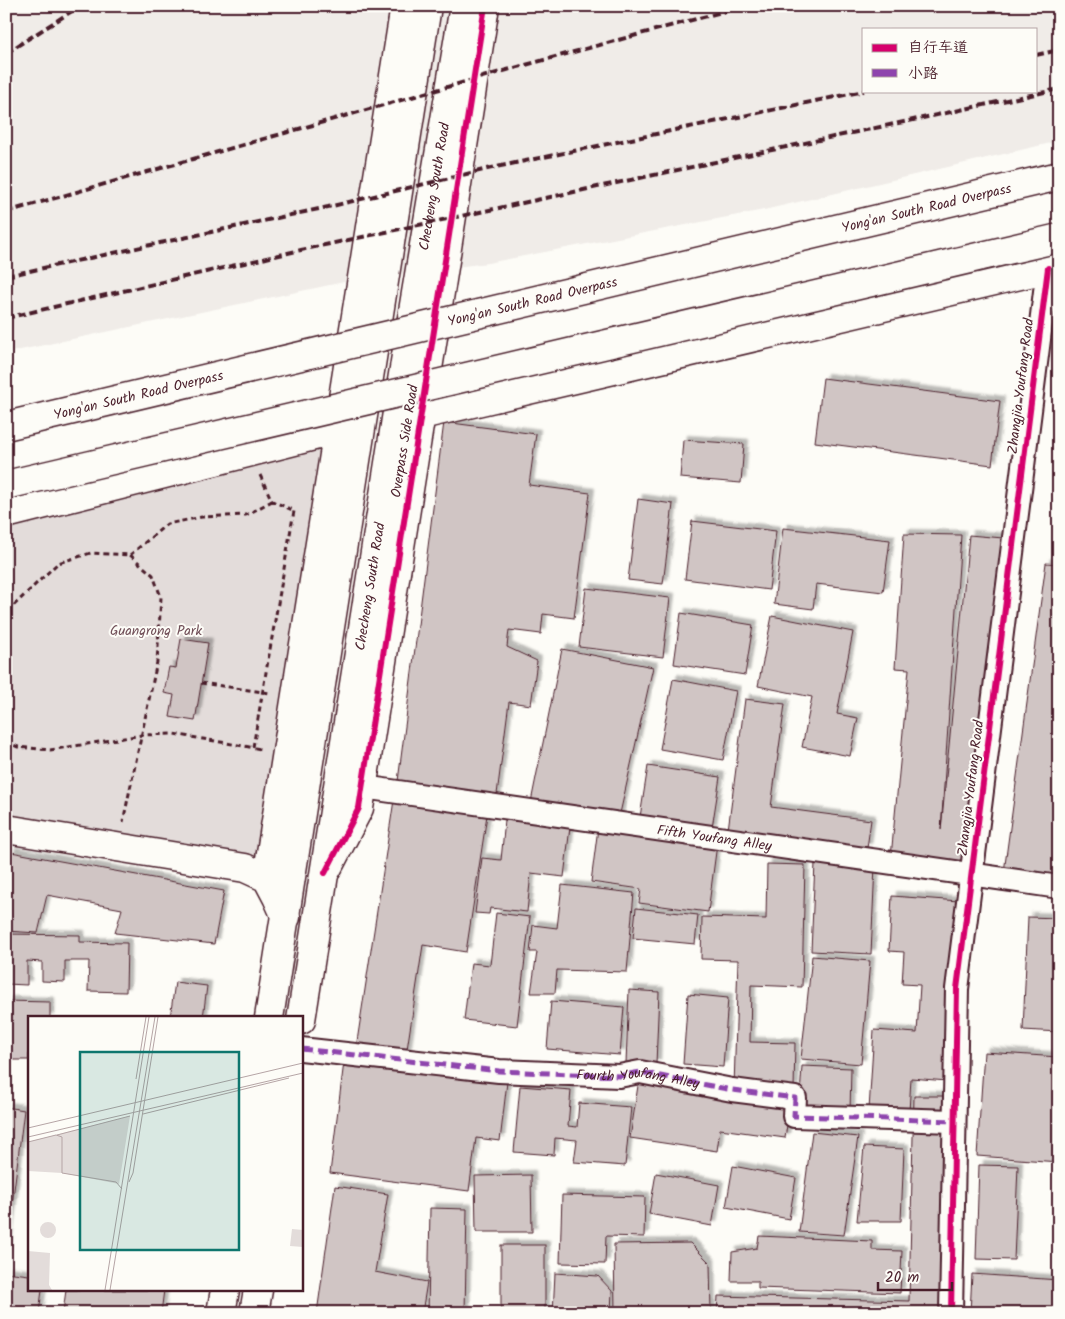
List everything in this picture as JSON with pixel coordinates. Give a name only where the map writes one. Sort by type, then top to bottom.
[{"type":"main road","points":[[286,917],[267,878],[405,6]]},
{"type":"main road","points":[[269,1016],[427,6]]},
{"type":"main road","name":"Checheng South Road","points":[[302,1016],[464,6]]},
{"type":"main road","name":"Overpass Side Road","points":[[325,873],[359,808],[486,6]]},
{"type":"main road","name":"Yong'an South Road Overpass","points":[[6,426],[1059,176]]},
{"type":"main road","points":[[6,485],[1059,238]]},
{"type":"main road","points":[[421,415],[1053,267]]},
{"type":"main road","points":[[6,514],[338,430]]},
{"type":"main road","points":[[6,829],[245,868],[267,878]]},
{"type":"main road","points":[[222,1313],[225,1292]]},
{"type":"main road","points":[[254,1313],[258,1292]]},
{"type":"street","name":"Zhangjia Youfang Road","points":[[951,1313],[957,989],[1053,267]]},
{"type":"street","name":"Fifth Youfang Alley","points":[[370,788],[1059,887]]},
{"type":"street","name":"Fourth Youfang Alley","points":[[302,1049],[499,1071],[619,1076],[640,1072],[732,1090],[795,1098],[794,1116],[954,1121]]},
{"type":"path","points":[[256,450],[258,471],[272,501],[304,515],[324,515]]},
{"type":"path","points":[[130,555],[167,524],[202,517],[246,515],[272,501]]},
{"type":"path","points":[[253,747],[294,511]]},
{"type":"path","points":[[6,609],[11,608],[58,563],[91,552],[130,555],[153,574],[161,597],[157,662],[118,847]]},
{"type":"path","points":[[202,683],[296,697]]},
{"type":"path","points":[[6,742],[18,747],[50,750],[142,735],[174,734],[286,754]]},
{"type":"shaded area","points":[[6,6],[1059,6],[1059,141],[764,210],[488,263],[358,279],[6,353]]},
{"type":"green space","name":"Guangrong Park","points":[[338,430],[267,878],[6,829],[6,514]]},
{"type":"building","points":[[823,378],[1000,401],[992,465],[815,442]]},
{"type":"building","points":[[444,422],[536,434],[529,485],[590,493],[574,618],[543,614],[541,634],[509,630],[507,647],[537,661],[531,705],[509,702],[496,802],[397,789]]},
{"type":"building","points":[[683,440],[744,444],[741,483],[680,478]]},
{"type":"building","points":[[638,499],[673,504],[663,584],[628,580]]},
{"type":"building","points":[[692,521],[776,531],[769,590],[685,579]]},
{"type":"building","points":[[783,528],[890,540],[883,592],[816,584],[813,609],[774,604]]},
{"type":"building","points":[[904,534],[961,535],[941,830],[969,535],[1003,538],[964,867],[891,857],[909,669],[895,668]]},
{"type":"building","points":[[1046,563],[1059,564],[1059,879],[1004,872]]},
{"type":"building","points":[[586,588],[670,598],[663,657],[579,647]]},
{"type":"building","points":[[681,613],[753,625],[745,675],[674,664]]},
{"type":"building","points":[[772,616],[853,632],[837,714],[858,718],[850,756],[802,747],[812,697],[758,686]]},
{"type":"building","points":[[181,639],[208,643],[195,721],[170,717],[174,695],[164,693],[169,667],[176,668]]},
{"type":"building","points":[[562,649],[653,667],[619,818],[531,802]]},
{"type":"building","points":[[673,679],[736,691],[723,760],[660,749]]},
{"type":"building","points":[[745,699],[785,704],[771,807],[871,820],[867,848],[728,830]]},
{"type":"building","points":[[648,766],[720,777],[712,828],[640,817]]},
{"type":"building","points":[[394,800],[487,815],[466,952],[423,945],[406,1056],[356,1048]]},
{"type":"building","points":[[505,820],[570,827],[564,877],[531,873],[527,912],[490,908],[489,914],[475,913],[482,858],[501,860]]},
{"type":"building","points":[[598,828],[717,844],[708,912],[639,903],[641,889],[591,882]]},
{"type":"building","points":[[11,852],[224,891],[214,944],[115,933],[122,909],[47,895],[38,933],[6,931],[6,879]]},
{"type":"building","points":[[815,863],[875,865],[871,954],[811,951]]},
{"type":"building","points":[[767,864],[805,865],[802,987],[751,985],[750,1042],[795,1043],[794,1089],[734,1087],[738,960],[701,959],[702,917],[766,919]]},
{"type":"building","points":[[562,885],[634,893],[627,972],[557,970],[555,993],[531,993],[537,952],[530,952],[533,925],[557,928]]},
{"type":"building","points":[[892,896],[959,901],[947,1081],[911,1078],[909,1112],[869,1110],[874,1030],[917,1033],[920,985],[902,984],[904,952],[889,951]]},
{"type":"building","points":[[636,908],[698,915],[695,944],[633,938]]},
{"type":"building","points":[[496,913],[530,917],[517,1026],[464,1020],[471,963],[490,965]]},
{"type":"building","points":[[1028,917],[1059,918],[1059,1032],[1023,1030]]},
{"type":"building","points":[[6,934],[80,935],[80,942],[127,943],[126,992],[88,991],[89,961],[65,961],[65,982],[42,981],[42,962],[27,961],[27,985],[6,984]]},
{"type":"building","points":[[812,956],[870,961],[861,1064],[801,1059]]},
{"type":"building","points":[[175,982],[207,986],[203,1016],[170,1016]]},
{"type":"building","points":[[629,990],[659,992],[656,1064],[626,1063]]},
{"type":"building","points":[[688,994],[728,998],[723,1067],[683,1064]]},
{"type":"building","points":[[6,1001],[50,1002],[50,1016],[28,1016],[28,1060],[6,1060]]},
{"type":"building","points":[[551,1001],[624,1007],[620,1055],[547,1049]]},
{"type":"building","points":[[984,1052],[1059,1057],[1059,1162],[977,1156]]},
{"type":"building","points":[[344,1062],[507,1082],[500,1141],[476,1138],[469,1191],[330,1173]]},
{"type":"building","points":[[802,1066],[851,1068],[850,1113],[799,1112]]},
{"type":"building","points":[[639,1079],[790,1106],[785,1138],[720,1129],[717,1151],[630,1138]]},
{"type":"building","points":[[520,1086],[571,1090],[568,1126],[577,1127],[579,1103],[631,1107],[625,1166],[574,1162],[577,1140],[555,1138],[554,1155],[514,1152]]},
{"type":"building","points":[[914,1096],[952,1096],[948,1313],[717,1313],[718,1296],[909,1301]]},
{"type":"building","points":[[6,1107],[24,1110],[6,1254]]},
{"type":"building","points":[[812,1132],[858,1137],[844,1235],[799,1232]]},
{"type":"building","points":[[864,1147],[904,1149],[901,1221],[857,1221]]},
{"type":"building","points":[[979,1165],[1018,1166],[1014,1260],[976,1259]]},
{"type":"building","points":[[733,1166],[796,1178],[789,1219],[726,1207]]},
{"type":"building","points":[[656,1173],[719,1185],[712,1226],[649,1214]]},
{"type":"building","points":[[531,1175],[532,1232],[476,1232],[475,1176]]},
{"type":"building","points":[[335,1186],[388,1194],[375,1272],[427,1282],[422,1313],[317,1313]]},
{"type":"building","points":[[562,1195],[645,1197],[644,1237],[606,1236],[605,1264],[560,1263]]},
{"type":"building","points":[[430,1208],[467,1209],[465,1313],[428,1313]]},
{"type":"building","points":[[759,1236],[872,1241],[872,1250],[902,1251],[900,1293],[758,1288],[758,1281],[731,1281],[732,1252],[757,1248]]},
{"type":"building","points":[[690,1243],[710,1263],[711,1313],[615,1313],[614,1244]]},
{"type":"building","points":[[501,1245],[545,1245],[545,1313],[501,1313]]},
{"type":"building","points":[[6,1272],[28,1275],[28,1292],[42,1292],[39,1313],[6,1312]]},
{"type":"building","points":[[555,1273],[598,1276],[612,1291],[611,1313],[553,1313]]},
{"type":"building","points":[[972,1274],[1059,1280],[1059,1313],[970,1313]]},
{"type":"building","points":[[66,1292],[164,1292],[161,1313],[63,1312]]},
{"type":"railway","points":[[6,53],[80,6]]},
{"type":"railway","points":[[6,212],[507,70],[744,6]]},
{"type":"railway","points":[[1038,55],[1059,50]]},
{"type":"railway","points":[[6,318],[301,250],[1059,89]]},
{"type":"railway","points":[[6,276],[328,207],[496,167],[862,91]]},
{"type":"marked path","points":[[302,1049],[499,1071],[619,1076],[640,1072],[732,1090],[795,1098],[794,1116],[954,1121]]},
{"type":"cycle path","points":[[325,873],[359,808],[485,6]]},
{"type":"cycle path","points":[[951,1313],[957,989],[1048,268]]}]
